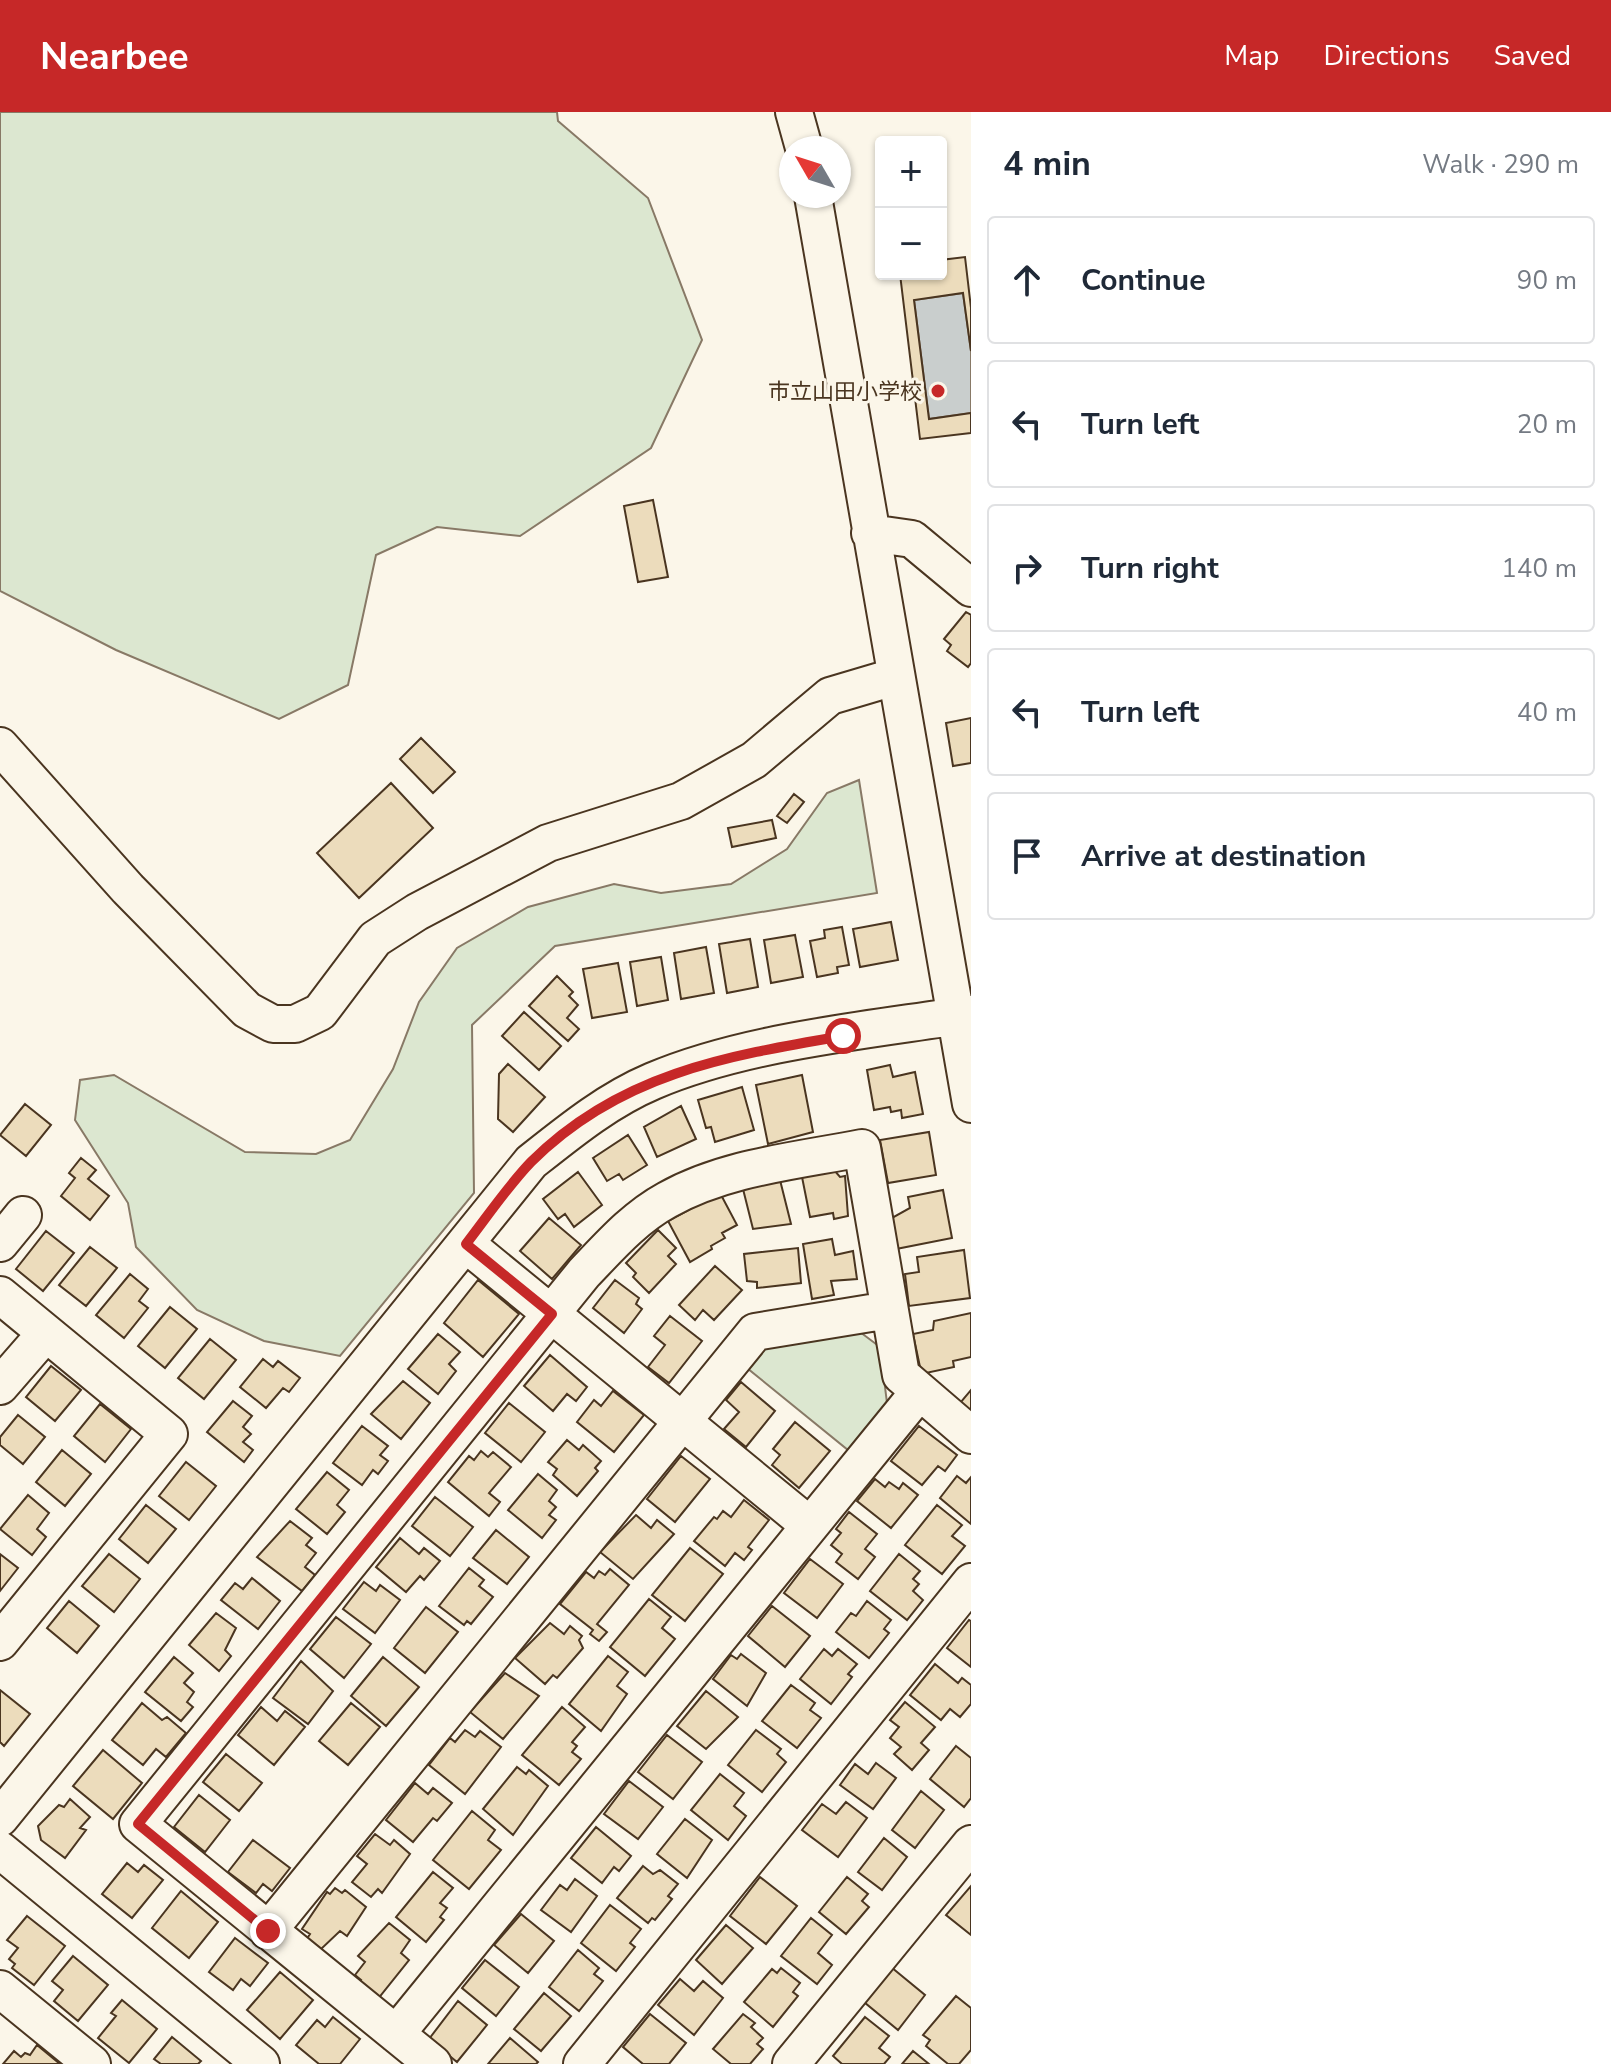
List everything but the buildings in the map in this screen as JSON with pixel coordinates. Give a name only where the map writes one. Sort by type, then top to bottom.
[{"type":"street","points":[[794,112],[801,136]]},
{"type":"street","points":[[815,208],[894,677],[963,1016],[971,1104]]},
{"type":"street","points":[[870,533],[912,539],[971,588]]},
{"type":"street","points":[[0,746],[128,889],[247,1010],[273,1024],[295,1024],[320,1012],[375,939],[417,912],[548,843],[681,801],[754,760],[830,696],[894,677]]},
{"type":"street","points":[[0,1818],[531,1162],[594,1112],[653,1081],[725,1056],[963,1016]]},
{"type":"street","points":[[433,2064],[138,1824],[584,1273],[626,1230],[666,1200],[725,1175],[862,1148],[901,1375],[971,1435]]},
{"type":"street","points":[[0,1243],[23,1215]]},
{"type":"street","points":[[466,1244],[809,1525]]},
{"type":"street","points":[[0,1295],[169,1434],[0,1642]]},
{"type":"street","points":[[268,1931],[755,1332],[889,1310]]},
{"type":"street","points":[[0,1386],[46,1333]]},
{"type":"street","points":[[396,2034],[919,1392]]},
{"type":"street","points":[[582,2064],[971,1582]]},
{"type":"street","points":[[791,2064],[971,1844]]},
{"type":"street","points":[[0,1850],[261,2064]]},
{"type":"street","points":[[0,1989],[92,2064]]},
{"type":"green space","points":[[0,112],[557,112],[558,121],[648,198],[702,340],[651,448],[520,536],[437,527],[376,555],[348,685],[279,719],[116,650],[0,591]]},
{"type":"green space","points":[[859,780],[877,893],[555,946],[472,1025],[474,1193],[340,1356],[264,1341],[197,1310],[136,1247],[128,1203],[75,1120],[80,1080],[114,1075],[245,1152],[316,1154],[350,1140],[393,1069],[419,1002],[457,948],[528,907],[614,884],[661,893],[731,884],[787,849],[827,793]]},
{"type":"green space","points":[[860,1332],[880,1347],[887,1403],[848,1450],[747,1368],[764,1346]]},
{"type":"shaded area","points":[[963,293],[971,351],[971,413],[929,419],[914,300]]},
{"type":"place","name":"市立山田小学校","points":[[938,391]]},
{"type":"route","points":[[268,1931],[138,1824],[552,1314],[466,1244],[531,1162],[594,1112],[653,1081],[725,1056],[843,1036]]}]
